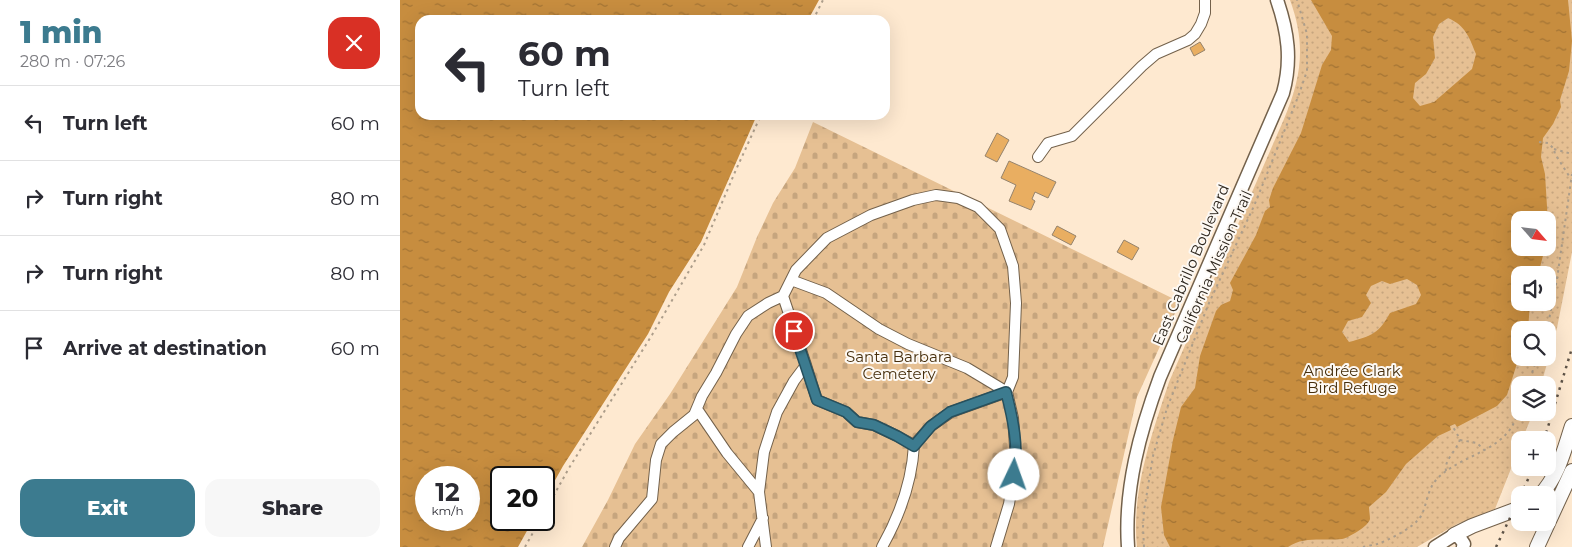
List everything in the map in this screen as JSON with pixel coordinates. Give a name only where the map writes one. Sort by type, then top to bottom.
[{"type":"highway","points":[[1548,486],[1572,426]]},
{"type":"highway","points":[[1537,547],[1572,471]]},
{"type":"highway","points":[[1454,535],[1511,511]]},
{"type":"main road","name":"East Cabrillo Boulevard","points":[[1128,547],[1129,495],[1139,442],[1148,411],[1160,377],[1283,93],[1289,52],[1285,23],[1277,0]]},
{"type":"main road","points":[[1436,547],[1454,535],[1460,538],[1464,544],[1463,547]]},
{"type":"lane","points":[[1038,157],[1048,143],[1072,136],[1156,54],[1188,40],[1195,34],[1202,24],[1205,13],[1205,0]]},
{"type":"lane","points":[[615,547],[619,538],[652,499],[656,460],[661,444],[694,415],[736,334],[748,316],[783,296],[796,270],[827,238],[871,215],[913,200],[936,195],[958,198],[978,207],[1000,229],[1013,266],[1016,303],[1015,349],[1013,377],[1006,392],[1012,418],[1016,460],[1009,504],[996,547]]},
{"type":"lane","points":[[791,280],[826,293],[879,329],[908,344],[966,368],[1006,392]]},
{"type":"lane","points":[[783,296],[817,400],[846,412],[857,422],[874,425],[914,446]]},
{"type":"lane","points":[[766,547],[759,492],[764,452],[777,412],[794,381],[806,365]]},
{"type":"lane","points":[[882,547],[900,512],[908,485],[914,446],[931,426],[950,412],[1006,392]]},
{"type":"lane","points":[[697,409],[727,454],[759,492]]},
{"type":"lane","points":[[748,547],[763,518]]},
{"type":"path","points":[[816,15],[823,0]]},
{"type":"path","name":"California Mission Trail","points":[[1144,547],[1144,511],[1159,434],[1167,408],[1209,303],[1254,206],[1307,71],[1307,34],[1297,0]]},
{"type":"path","points":[[555,493],[652,335],[704,245],[759,120]]},
{"type":"path","points":[[1539,142],[1548,143],[1554,149],[1572,154]]},
{"type":"path","points":[[1554,149],[1555,154],[1571,179]]},
{"type":"path","points":[[1548,321],[1557,279],[1572,174]]},
{"type":"path","points":[[1362,547],[1378,544],[1417,522],[1423,513],[1426,497],[1436,480],[1446,471],[1484,450],[1505,435],[1514,421]]},
{"type":"path","points":[[1453,427],[1460,440]]},
{"type":"path","points":[[1460,440],[1477,443],[1484,450]]},
{"type":"path","points":[[1446,471],[1445,468],[1448,460],[1456,450],[1460,440]]},
{"type":"path","points":[[524,547],[533,531]]},
{"type":"green space","name":"Andrée Clark Bird Refuge","points":[[1290,0],[1572,0],[1572,252],[1556,332],[1556,321],[1511,321],[1511,366],[1546,366],[1544,376],[1511,376],[1511,421],[1530,421],[1526,431],[1511,431],[1511,469],[1495,509],[1457,524],[1417,547],[1137,547],[1137,505],[1144,463],[1150,442],[1169,382],[1290,103],[1300,60],[1298,31]]},
{"type":"green space","name":"Santa Barbara Cemetery","points":[[813,122],[1180,302],[1137,397],[1103,547],[582,547],[608,500],[635,444],[670,394],[737,287],[773,203],[795,168]]},
{"type":"water","points":[[400,0],[819,0],[811,15],[415,15],[415,120],[755,120],[701,242],[669,292],[648,334],[555,480],[555,466],[490,466],[490,531],[527,531],[518,547],[400,547]]},
{"type":"water","name":"Andrée Clark Bird Refuge","points":[[1311,0],[1568,0],[1572,41],[1569,71],[1560,100],[1561,107],[1553,124],[1543,138],[1541,157],[1545,174],[1547,211],[1511,211],[1511,256],[1543,256],[1540,266],[1511,266],[1511,311],[1529,311],[1529,321],[1511,321],[1511,366],[1516,366],[1513,376],[1511,376],[1507,395],[1497,406],[1457,427],[1455,424],[1450,426],[1451,430],[1438,436],[1406,464],[1386,492],[1369,507],[1369,522],[1353,534],[1342,539],[1301,541],[1288,547],[1170,547],[1164,535],[1161,507],[1181,407],[1195,388],[1200,356],[1216,311],[1221,305],[1230,301],[1233,290],[1230,283],[1256,235],[1265,211],[1270,207],[1269,200],[1273,188],[1301,133],[1322,65],[1331,50],[1332,36]],"holes":[[[1448,18],[1463,28],[1476,54],[1472,69],[1434,102],[1420,106],[1413,98],[1415,83],[1426,74],[1435,58],[1433,37],[1439,24]],[[1407,279],[1417,285],[1421,295],[1416,304],[1390,313],[1374,333],[1349,342],[1342,332],[1348,321],[1362,317],[1371,303],[1366,295],[1371,286],[1382,281],[1390,284]]]},
{"type":"building","points":[[1200,42],[1205,50],[1194,56],[1190,48]]},
{"type":"building","points":[[997,133],[1009,140],[997,162],[985,156]]},
{"type":"building","points":[[1009,161],[1056,182],[1048,198],[1035,192],[1032,199],[1035,201],[1031,210],[1009,201],[1016,185],[1001,178]]},
{"type":"building","points":[[1057,226],[1076,236],[1071,245],[1052,235]]},
{"type":"building","points":[[1124,240],[1139,248],[1132,260],[1117,252]]},
{"type":"railway","points":[[1547,431],[1572,348]]},
{"type":"railway","points":[[1525,486],[1529,476]]},
{"type":"railway","points":[[1496,547],[1511,516]]},
{"type":"route","points":[[794,331],[817,400],[822,404],[846,412],[857,422],[874,425],[914,446],[931,426],[950,412],[1006,392],[1012,418],[1016,460],[1014,475]]}]
